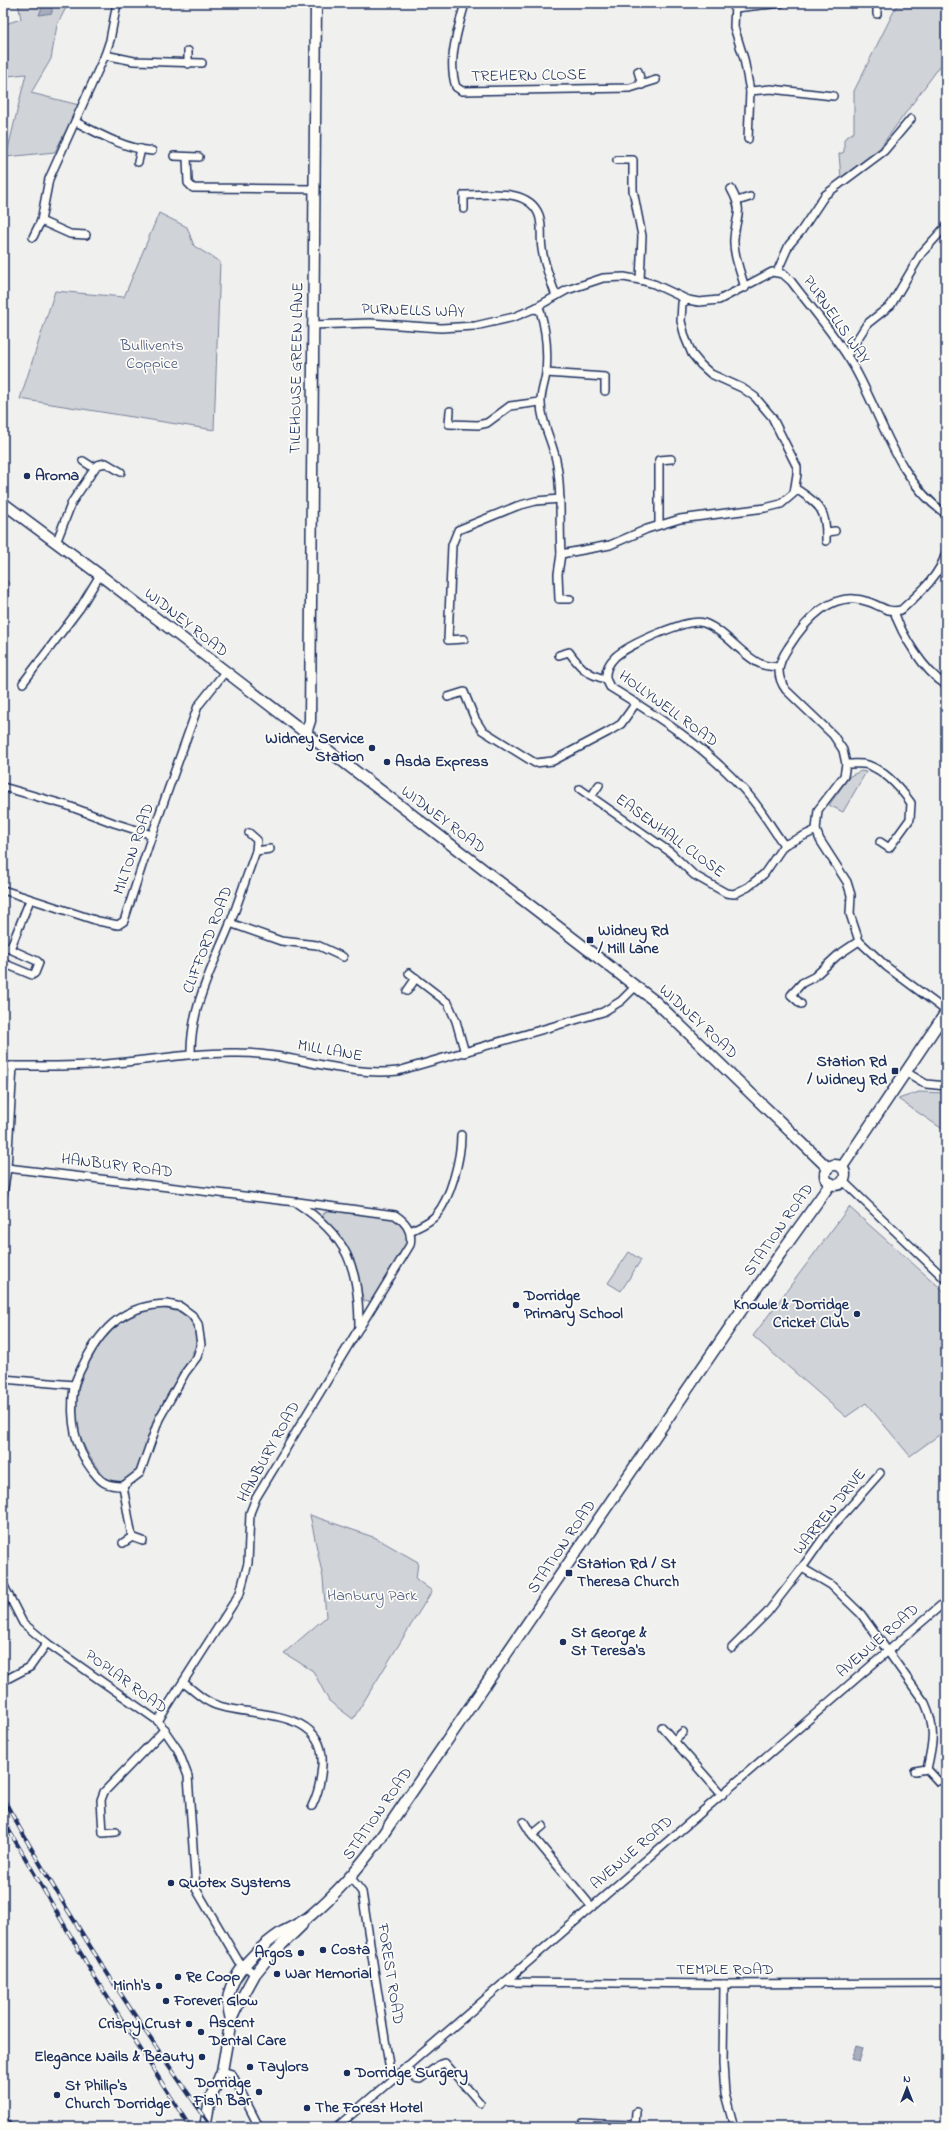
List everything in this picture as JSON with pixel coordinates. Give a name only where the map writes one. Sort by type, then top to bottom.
[{"type":"street","points":[[33,237],[41,221],[49,179],[105,55],[110,40],[116,3]]},
{"type":"street","name":"TILEHOUSE GREEN LANE","points":[[306,733],[310,721],[312,325],[315,189],[316,3]]},
{"type":"street","name":"TREHERN CLOSE","points":[[465,3],[453,49],[454,80],[456,88],[462,91],[630,88],[656,80]]},
{"type":"street","points":[[748,139],[750,91],[744,59],[734,27],[735,6],[781,3]]},
{"type":"street","points":[[877,3],[877,14]]},
{"type":"street","points":[[188,51],[188,64]]},
{"type":"street","points":[[105,55],[134,61],[188,64],[202,63]]},
{"type":"street","points":[[638,71],[642,85]]},
{"type":"street","points":[[750,91],[771,89],[833,96]]},
{"type":"street","points":[[777,272],[789,245],[801,232],[825,195],[884,151],[911,119]]},
{"type":"street","points":[[76,122],[114,141],[141,150],[152,151]]},
{"type":"street","points":[[138,162],[141,150]]},
{"type":"street","points":[[174,156],[198,157]]},
{"type":"street","points":[[187,157],[188,183],[193,188],[315,189]]},
{"type":"street","points":[[617,160],[633,160],[633,190],[642,236],[640,280]]},
{"type":"street","points":[[731,189],[737,201],[738,220],[734,240],[744,288]]},
{"type":"street","points":[[464,209],[464,195],[511,195],[523,198],[534,208],[539,216],[542,249],[556,296]]},
{"type":"street","points":[[737,201],[750,197]]},
{"type":"street","points":[[41,221],[70,234],[86,235]]},
{"type":"street","points":[[847,355],[866,324],[891,305],[921,254],[946,226]]},
{"type":"street","name":"PURNELLS WAY","points":[[312,325],[370,323],[457,328],[492,324],[533,309],[567,290],[603,278],[624,277],[640,280],[654,284],[688,300],[699,302],[719,300],[770,273],[777,272],[783,274],[791,281],[847,355],[902,464],[920,490],[937,508],[946,514]]},
{"type":"street","points":[[561,554],[610,545],[659,524],[704,515],[771,507],[781,504],[794,493],[797,467],[783,437],[763,405],[742,388],[711,374],[692,354],[685,337],[681,321],[682,303],[688,300]]},
{"type":"street","points":[[533,309],[540,310],[545,327],[546,373],[540,402],[557,463],[560,499],[559,522],[561,554],[558,574],[559,600],[570,600]]},
{"type":"street","points":[[546,373],[605,377],[605,391]]},
{"type":"street","points":[[450,411],[449,424],[478,425],[487,423],[510,406],[540,402]]},
{"type":"street","points":[[659,524],[659,460],[671,459]]},
{"type":"street","points":[[83,461],[94,468]]},
{"type":"street","points":[[56,543],[72,502],[94,468],[101,462],[106,463],[121,472]]},
{"type":"street","points":[[795,488],[822,510],[826,521],[826,541]]},
{"type":"street","points":[[464,640],[448,640],[452,545],[458,530],[517,506],[536,501],[560,499]]},
{"type":"street","name":"WIDNEY ROAD","points":[[3,503],[100,575],[636,986],[664,1010],[828,1168]]},
{"type":"street","points":[[826,532],[835,531]]},
{"type":"street","points":[[842,1168],[946,1012],[887,967],[859,941],[850,914],[851,895],[847,882],[820,840],[816,830],[818,810],[822,801],[844,776],[846,764],[843,750],[839,743],[781,683],[779,667],[780,660],[792,641],[814,613],[825,606],[838,601],[859,600],[868,601],[887,610],[901,610],[924,588],[939,570],[946,552]]},
{"type":"street","points":[[23,682],[80,608],[100,575]]},
{"type":"street","points":[[894,611],[898,626],[912,647],[926,666],[946,685]]},
{"type":"street","name":"HOLLYWELL ROAD","points":[[779,667],[759,664],[710,625],[697,621],[685,623],[627,649],[615,657],[605,673],[610,687],[678,731],[722,766],[746,792],[784,845]]},
{"type":"street","name":"HOLLYWELL ROAD","points":[[559,655],[569,652],[581,668],[587,673],[606,679]]},
{"type":"street","name":"MILTON ROAD","points":[[3,890],[30,900],[118,925],[124,921],[152,835],[198,706],[225,672]]},
{"type":"street","points":[[448,697],[464,692],[473,714],[482,730],[535,763],[553,761],[608,732],[621,724],[636,703]]},
{"type":"street","points":[[846,764],[868,765],[900,789],[911,803],[910,819],[889,848],[880,842]]},
{"type":"street","name":"EASENHALL CLOSE","points":[[591,797],[599,785]]},
{"type":"street","points":[[3,787],[66,805],[114,824],[152,835]]},
{"type":"street","name":"EASENHALL CLOSE","points":[[580,789],[670,852],[694,875],[726,893],[734,894],[741,892],[758,878],[777,857],[784,845]]},
{"type":"street","points":[[784,845],[816,830]]},
{"type":"street","points":[[249,833],[257,840],[256,851],[270,849]]},
{"type":"street","name":"CLIFFORD ROAD","points":[[191,1055],[191,1031],[203,988],[230,923],[256,851]]},
{"type":"street","points":[[3,963],[32,975],[35,973],[39,963],[37,961],[6,947],[30,900]]},
{"type":"street","points":[[230,923],[281,941],[317,945],[343,957]]},
{"type":"street","points":[[801,1004],[791,995],[802,983],[814,977],[838,955],[859,941]]},
{"type":"street","points":[[409,973],[448,1003],[456,1021],[465,1053]]},
{"type":"street","points":[[406,991],[416,978]]},
{"type":"street","name":"MILL LANE","points":[[3,1066],[104,1064],[206,1053],[258,1053],[359,1072],[378,1073],[398,1071],[465,1053],[603,1012],[621,1001],[636,986]]},
{"type":"street","points":[[3,1195],[7,1168],[13,1066]]},
{"type":"street","points":[[906,1072],[926,1084],[946,1086]]},
{"type":"street","points":[[410,1231],[436,1216],[445,1200],[461,1149],[461,1135]]},
{"type":"street","points":[[835,1165],[842,1168],[845,1173],[843,1181],[838,1184],[830,1183],[826,1176],[828,1168],[835,1165]]},
{"type":"street","name":"HANBURY ROAD","points":[[7,1168],[395,1215],[402,1220],[410,1231],[410,1245],[256,1498],[249,1519],[248,1563],[240,1593],[184,1683],[158,1721]]},
{"type":"street","points":[[843,1181],[946,1280]]},
{"type":"street","name":"STATION ROAD","points":[[231,2020],[228,2002],[234,1982],[243,1966],[268,1942],[306,1918],[351,1878],[394,1819],[830,1183]]},
{"type":"street","name":"HANBURY ROAD","points":[[295,1202],[311,1212],[335,1235],[350,1259],[358,1289],[359,1328]]},
{"type":"street","points":[[167,1304],[181,1307],[192,1316],[198,1324],[201,1345],[197,1356],[181,1379],[159,1419],[140,1474],[123,1486],[104,1483],[89,1466],[81,1453],[75,1430],[74,1385],[91,1349],[100,1335],[129,1311],[143,1306],[167,1304]]},
{"type":"street","points":[[3,1379],[74,1385]]},
{"type":"street","name":"WARREN DRIVE","points":[[732,1648],[767,1612],[802,1568],[826,1534],[880,1474]]},
{"type":"street","points":[[123,1486],[132,1537]]},
{"type":"street","points":[[132,1537],[143,1541]]},
{"type":"street","points":[[123,1543],[132,1537]]},
{"type":"street","name":"WARREN DRIVE","points":[[802,1568],[830,1585],[861,1614],[925,1703],[931,1717],[933,1728],[931,1750],[927,1769]]},
{"type":"street","name":"POPLAR ROAD","points":[[3,1584],[18,1617],[47,1643],[158,1721],[178,1750],[188,1776],[196,1889],[239,1962],[255,1974]]},
{"type":"street","name":"AVENUE ROAD","points":[[337,2127],[591,1906],[946,1601]]},
{"type":"street","points":[[3,1681],[30,1667],[47,1643]]},
{"type":"street","points":[[184,1683],[206,1700],[217,1706],[288,1719],[314,1734],[320,1743],[323,1752],[319,1789],[312,1806]]},
{"type":"street","points":[[662,1727],[722,1795]]},
{"type":"street","points":[[116,1832],[103,1832],[102,1796],[111,1783],[165,1730]]},
{"type":"street","points":[[674,1740],[683,1732]]},
{"type":"street","points":[[915,1771],[927,1769],[938,1781]]},
{"type":"street","points":[[524,1822],[532,1835],[591,1906]]},
{"type":"street","points":[[532,1835],[543,1826]]},
{"type":"street","name":"FOREST ROAD","points":[[351,1878],[362,1892],[389,2065],[394,2078]]},
{"type":"street","name":"STATION ROAD","points":[[205,2127],[210,2100],[222,2071],[231,2020],[255,1974],[268,1958],[301,1927],[306,1918]]},
{"type":"street","name":"TEMPLE ROAD","points":[[504,1982],[724,1984],[946,1983]]},
{"type":"street","points":[[724,1984],[723,2064],[725,2094],[734,2127]]},
{"type":"street","points":[[407,2066],[417,2079],[441,2063],[445,2063],[480,2103]]},
{"type":"street","points":[[222,2071],[232,2074],[259,2127]]},
{"type":"street","points":[[584,2123],[599,2126],[635,2126],[636,2112]]},
{"type":"street","points":[[3,2120],[8,2127]]},
{"type":"green space","points":[[18,3],[70,3],[68,4],[57,25],[51,59],[31,93],[79,105],[55,152],[6,157],[26,74],[8,76],[5,24],[21,19]]},
{"type":"green space","points":[[898,3],[946,3],[946,58],[879,149],[841,178],[839,154],[844,152],[844,139],[854,132],[854,91]]},
{"type":"green space","name":"Bullivents Coppice","points":[[159,213],[187,227],[194,246],[220,262],[214,430],[20,399],[55,291],[124,297]]},
{"type":"green space","points":[[3,577],[9,583],[8,601],[3,605]]},
{"type":"green space","points":[[861,771],[866,772],[843,812],[829,805],[850,776]]},
{"type":"green space","points":[[919,1092],[946,1093],[946,1127],[944,1130],[898,1099]]},
{"type":"green space","name":"Knowle & Dorridge Cricket Club","points":[[849,1207],[946,1293],[943,1336],[946,1341],[946,1430],[910,1456],[866,1403],[846,1417],[753,1336]]},
{"type":"green space","points":[[330,1209],[392,1217],[400,1221],[406,1231],[408,1243],[371,1302],[364,1301],[352,1255],[339,1235],[323,1217],[323,1214]]},
{"type":"green space","points":[[629,1252],[641,1260],[621,1291],[608,1283]]},
{"type":"green space","points":[[158,1308],[176,1311],[186,1316],[193,1325],[196,1344],[191,1356],[166,1397],[150,1430],[143,1459],[137,1472],[132,1477],[124,1481],[112,1481],[102,1474],[86,1450],[80,1437],[77,1423],[76,1404],[80,1385],[86,1366],[96,1349],[108,1334],[123,1322],[140,1313]]},
{"type":"green space","name":"Hanbury Park","points":[[310,1515],[376,1538],[418,1562],[416,1579],[432,1591],[353,1719],[329,1701],[313,1671],[284,1653],[326,1617],[323,1578]]},
{"type":"water","points":[[44,3],[52,3],[52,13],[39,15]]},
{"type":"water","points":[[856,2046],[863,2048],[859,2061],[852,2059]]},
{"type":"railway","points":[[3,1798],[51,1883],[102,1966],[212,2127]]},
{"type":"railway","points":[[3,1820],[94,1976],[190,2127]]},
{"type":"place","name":"Aroma","points":[[27,476]]},
{"type":"place","name":"Widney Service Station","points":[[372,748]]},
{"type":"place","name":"Asda Express","points":[[387,762]]},
{"type":"place","name":"Widney Rd / Mill Lane","points":[[590,940]]},
{"type":"place","name":"Station Rd / Widney Rd","points":[[895,1071]]},
{"type":"place","name":"Dorridge Primary School","points":[[516,1305]]},
{"type":"place","name":"Knowle & Dorridge Cricket Club","points":[[857,1314]]},
{"type":"place","name":"Station Rd / St Theresa Church","points":[[569,1573]]},
{"type":"place","name":"St George & St Teresa's","points":[[563,1642]]},
{"type":"place","name":"Quotex Systems","points":[[171,1883]]},
{"type":"place","name":"Costa","points":[[323,1950]]},
{"type":"place","name":"Argos","points":[[301,1953]]},
{"type":"place","name":"War Memorial","points":[[277,1974]]},
{"type":"place","name":"Re Coop","points":[[178,1977]]},
{"type":"place","name":"Minh's","points":[[159,1986]]},
{"type":"place","name":"Forever Glow","points":[[166,2001]]},
{"type":"place","name":"Crispy Crust","points":[[189,2024]]},
{"type":"place","name":"Ascent Dental Care","points":[[201,2032]]},
{"type":"place","name":"Elegance Nails & Beauty","points":[[202,2057]]},
{"type":"place","name":"Taylors","points":[[250,2067]]},
{"type":"place","name":"Dorridge Surgery","points":[[347,2073]]},
{"type":"place","name":"Dorridge Fish Bar","points":[[259,2092]]},
{"type":"place","name":"St Philip's Church Dorridge","points":[[57,2095]]},
{"type":"place","name":"The Forest Hotel","points":[[307,2108]]}]
